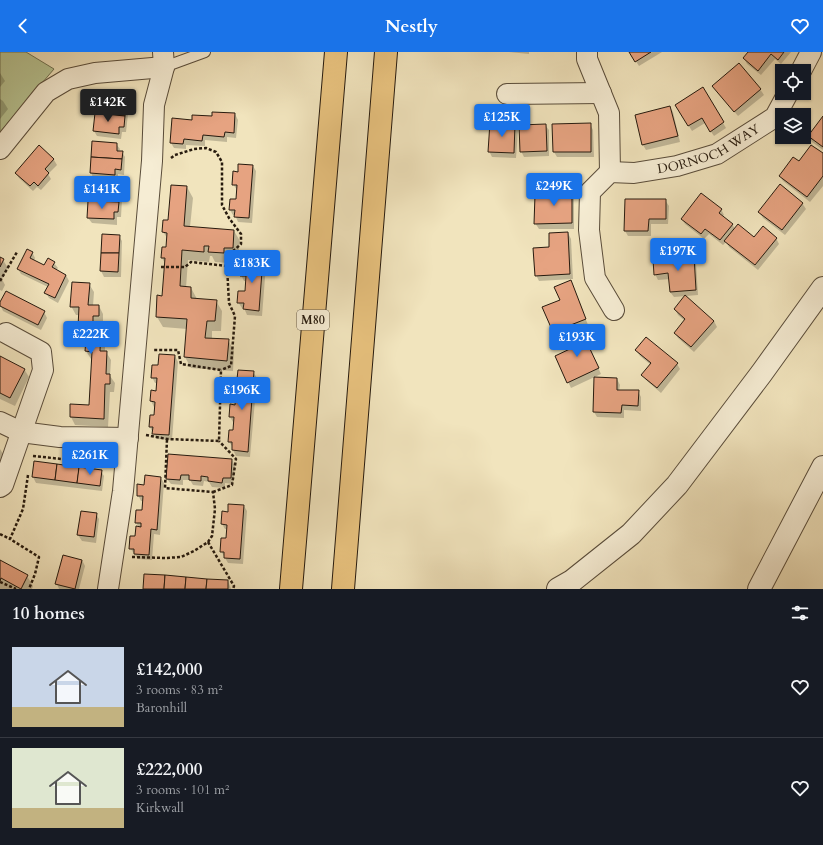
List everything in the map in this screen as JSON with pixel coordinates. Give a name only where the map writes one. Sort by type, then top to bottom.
[{"type":"highway","name":"M80","points":[[291,589],[336,52]]},
{"type":"highway","points":[[343,589],[386,52]]},
{"type":"street","points":[[587,52],[586,59],[609,113],[610,172],[590,192],[589,230],[596,278],[614,310]]},
{"type":"street","points":[[805,64],[812,52]]},
{"type":"street","points":[[0,149],[46,92],[68,79],[163,60],[154,105],[152,161],[123,491],[108,589]]},
{"type":"street","points":[[507,94],[601,93]]},
{"type":"street","name":"DORNOCH WAY","points":[[610,172],[634,173],[677,166],[717,154],[775,117],[784,100]]},
{"type":"street","points":[[558,589],[572,581],[631,534],[677,485],[761,374],[823,288]]},
{"type":"street","points":[[0,487],[3,485],[43,370],[41,352],[6,333]]},
{"type":"street","points":[[0,422],[21,432],[60,437],[128,435]]},
{"type":"street","points":[[759,589],[823,467]]},
{"type":"lane","points":[[163,60],[205,52]]},
{"type":"path","points":[[136,350],[178,350],[181,364],[221,370],[231,366],[235,316],[229,303],[227,266],[231,262],[232,252],[241,244],[241,234],[229,218],[222,205],[222,162],[216,152],[206,148],[194,149],[175,156],[167,161],[152,161]]},
{"type":"path","points":[[0,281],[17,252]]},
{"type":"path","points":[[143,266],[155,268],[185,267],[191,262],[227,266]]},
{"type":"path","points":[[218,441],[221,370]]},
{"type":"path","points":[[128,435],[166,439],[218,441],[236,459],[232,485],[213,492],[165,488],[166,439]]},
{"type":"path","points":[[31,462],[32,456],[100,463]]},
{"type":"path","points":[[10,539],[23,509],[30,469]]},
{"type":"path","points":[[114,553],[137,558],[166,558],[181,557],[194,551],[208,542],[212,536],[215,509],[213,492]]},
{"type":"path","points":[[0,534],[39,557],[35,574],[29,589]]},
{"type":"path","points":[[208,542],[234,586],[233,589]]},
{"type":"path","points":[[0,582],[16,589]]},
{"type":"green space","points":[[0,52],[26,52],[54,69],[0,132]]},
{"type":"building","points":[[629,52],[651,52],[635,62]]},
{"type":"building","points":[[748,52],[784,52],[778,60],[771,54],[758,71],[743,58]]},
{"type":"building","points":[[739,63],[761,89],[734,112],[712,86]]},
{"type":"building","points":[[703,87],[724,122],[710,132],[702,118],[688,126],[675,105]]},
{"type":"building","points":[[97,94],[123,97],[121,107],[126,107],[125,116],[95,113]]},
{"type":"building","points":[[670,106],[678,136],[642,145],[635,115]]},
{"type":"building","points":[[212,112],[235,113],[234,133],[225,132],[224,137],[203,135],[202,141],[184,139],[183,144],[170,143],[172,118],[192,120],[192,115],[212,116]]},
{"type":"building","points":[[95,113],[125,116],[124,127],[119,127],[119,134],[93,131]]},
{"type":"building","points":[[823,116],[823,147],[811,138],[811,132]]},
{"type":"building","points":[[490,122],[515,124],[514,153],[488,152]]},
{"type":"building","points":[[591,123],[591,152],[553,152],[552,124]]},
{"type":"building","points":[[546,124],[547,151],[520,152],[519,125]]},
{"type":"building","points":[[92,141],[117,143],[117,151],[123,151],[122,159],[91,157]]},
{"type":"building","points":[[39,145],[54,159],[45,169],[49,173],[38,186],[34,182],[30,186],[15,173]]},
{"type":"building","points":[[811,145],[823,153],[823,176],[807,197],[779,176],[793,157],[799,161]]},
{"type":"building","points":[[91,157],[122,159],[121,170],[115,169],[115,175],[90,173]]},
{"type":"building","points":[[238,164],[253,165],[249,218],[234,217],[235,210],[229,210],[230,199],[236,199],[237,185],[232,185],[233,171],[238,172]]},
{"type":"building","points":[[89,183],[115,184],[115,194],[119,194],[119,202],[88,201]]},
{"type":"building","points":[[780,184],[803,203],[782,230],[758,212]]},
{"type":"building","points":[[171,185],[187,186],[184,226],[234,230],[233,248],[224,248],[224,253],[208,252],[209,246],[204,246],[204,252],[182,250],[180,286],[191,287],[191,298],[217,300],[215,321],[207,321],[205,338],[229,339],[227,361],[184,357],[187,319],[156,317],[157,295],[162,296],[165,258],[161,258],[162,247],[166,247],[167,233],[162,232],[163,220],[168,220]]},
{"type":"building","points":[[556,186],[572,186],[572,223],[534,224],[535,195],[555,195]]},
{"type":"building","points":[[701,193],[722,209],[719,213],[733,224],[720,240],[705,229],[701,234],[681,219]]},
{"type":"building","points":[[625,199],[666,199],[666,219],[649,219],[648,231],[624,231]]},
{"type":"building","points":[[88,201],[119,202],[118,212],[114,212],[114,219],[87,218]]},
{"type":"building","points":[[738,224],[754,237],[763,226],[777,238],[755,265],[724,241]]},
{"type":"building","points":[[568,232],[570,274],[535,276],[533,248],[549,247],[549,233]]},
{"type":"building","points":[[102,234],[120,235],[119,253],[101,253]]},
{"type":"building","points":[[27,249],[33,252],[30,258],[44,265],[48,258],[55,262],[52,267],[66,275],[55,298],[44,293],[49,284],[17,269]]},
{"type":"building","points":[[101,253],[119,253],[118,272],[100,271]]},
{"type":"building","points":[[694,256],[696,290],[670,292],[668,273],[654,275],[653,259]]},
{"type":"building","points":[[0,257],[4,259],[0,267]]},
{"type":"building","points":[[247,257],[263,258],[259,311],[243,309],[244,303],[237,303],[238,291],[245,291],[246,276],[240,276],[241,265],[247,266]]},
{"type":"building","points":[[571,280],[586,319],[553,332],[542,307],[560,300],[554,287]]},
{"type":"building","points":[[72,282],[90,283],[88,305],[99,305],[99,316],[93,316],[93,328],[101,329],[100,351],[107,351],[106,374],[110,374],[110,384],[105,384],[104,419],[70,417],[70,404],[89,405],[92,352],[85,351],[87,327],[78,327],[79,307],[70,307]]},
{"type":"building","points":[[6,291],[45,311],[38,325],[0,306],[0,302]]},
{"type":"building","points":[[685,295],[714,321],[691,347],[674,333],[685,319],[674,309]]},
{"type":"building","points":[[581,330],[599,368],[567,383],[555,356],[572,348],[567,337]]},
{"type":"building","points":[[646,337],[678,363],[657,388],[641,375],[651,363],[635,350]]},
{"type":"building","points":[[159,354],[175,355],[169,435],[152,434],[153,427],[149,427],[150,415],[154,415],[155,402],[150,401],[151,390],[156,391],[157,378],[151,378],[152,365],[158,365]]},
{"type":"building","points":[[0,356],[25,369],[10,398],[0,393]]},
{"type":"building","points":[[238,370],[254,371],[248,452],[232,450],[232,442],[228,442],[229,430],[233,430],[234,417],[229,417],[230,404],[235,405],[236,391],[231,391],[232,378],[237,379]]},
{"type":"building","points":[[594,377],[617,378],[617,390],[639,390],[638,406],[622,405],[621,413],[593,412]]},
{"type":"building","points":[[168,454],[232,459],[231,478],[223,478],[222,483],[208,481],[208,477],[201,476],[201,481],[189,480],[189,475],[181,475],[180,480],[166,479]]},
{"type":"building","points":[[34,461],[57,464],[55,480],[32,477]]},
{"type":"building","points":[[71,462],[80,463],[77,483],[55,480],[57,464],[70,466]]},
{"type":"building","points":[[79,467],[102,470],[100,486],[77,483]]},
{"type":"building","points":[[145,475],[161,477],[157,530],[151,529],[149,555],[134,554],[134,549],[129,549],[130,536],[135,536],[136,526],[141,527],[141,523],[135,523],[136,510],[142,510],[143,496],[137,496],[137,484],[144,485]]},
{"type":"building","points":[[228,504],[244,505],[240,559],[224,558],[224,552],[220,552],[221,538],[226,538],[227,525],[221,524],[222,511],[228,512]]},
{"type":"building","points":[[81,511],[97,513],[94,537],[77,535]]},
{"type":"building","points":[[63,555],[82,560],[75,589],[55,584]]},
{"type":"building","points":[[0,560],[28,575],[21,589],[1,578],[0,581]]},
{"type":"building","points":[[144,574],[165,575],[164,589],[143,589]]},
{"type":"building","points":[[165,575],[186,577],[185,589],[164,589]]},
{"type":"building","points":[[186,577],[207,579],[206,589],[185,589]]},
{"type":"building","points":[[207,579],[228,580],[228,589],[206,589]]}]
